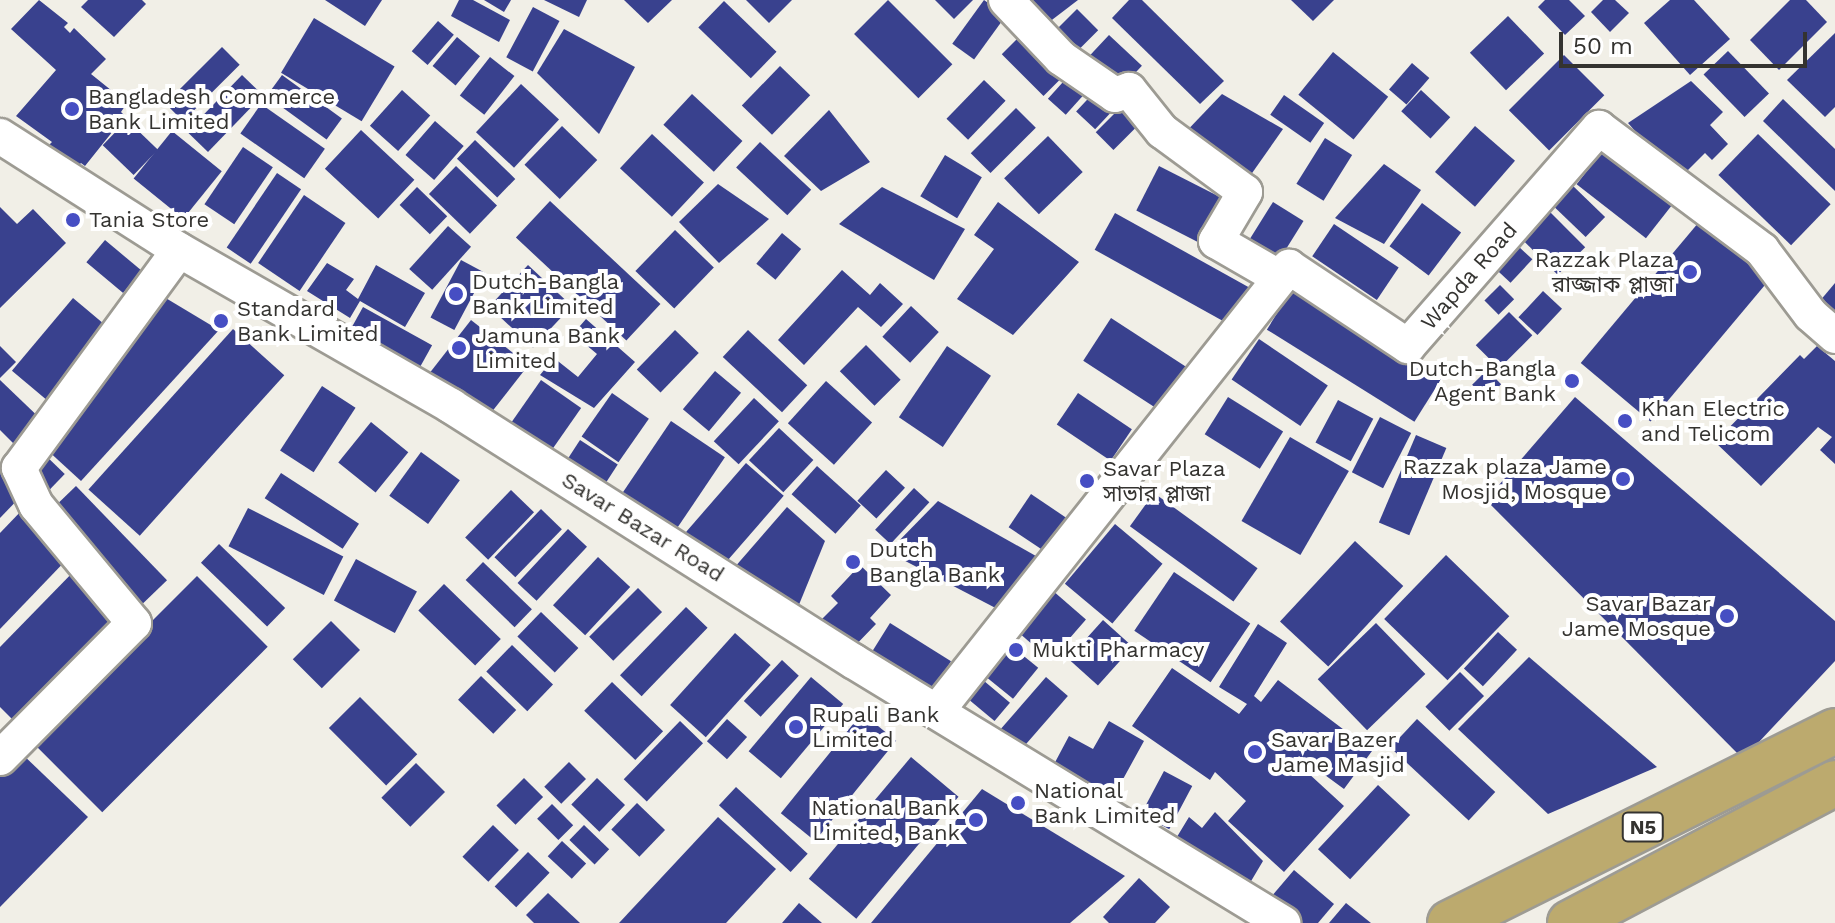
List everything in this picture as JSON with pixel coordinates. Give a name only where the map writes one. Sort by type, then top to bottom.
[{"type":"highway","name":"N5","points":[[1450,923],[1835,731]]},
{"type":"highway","name":"N5","points":[[1570,923],[1835,783]]},
{"type":"street","points":[[937,711],[1280,278],[1216,241],[1245,192],[1162,131],[1129,90],[1115,95],[1061,58],[1006,0]]},
{"type":"street","name":"Wapda Road","points":[[1280,278],[1289,267],[1408,346],[1599,128],[1762,250],[1811,315],[1835,336]]},
{"type":"street","name":"Savar Bazar Road","points":[[0,136],[179,250],[451,406],[937,711],[1283,923]]},
{"type":"street","points":[[0,758],[134,623],[36,505],[19,468],[179,250]]},
{"type":"building","name":"Bangladesh Commerce Bank Limited","points":[[39,0],[68,23],[64,27],[70,33],[74,28],[106,59],[91,74],[127,103],[121,112],[125,116],[85,166],[81,163],[70,174],[44,150],[52,142],[16,116],[56,70],[11,29]]},
{"type":"building","points":[[88,0],[142,0],[146,4],[114,37],[81,7]]},
{"type":"building","points":[[325,0],[382,0],[365,26]]},
{"type":"building","points":[[459,0],[473,0],[510,20],[499,42],[451,16]]},
{"type":"building","points":[[484,0],[511,0],[504,12]]},
{"type":"building","points":[[544,0],[587,0],[579,17]]},
{"type":"building","points":[[624,0],[672,0],[648,23]]},
{"type":"building","points":[[746,0],[792,0],[769,23]]},
{"type":"building","points":[[888,0],[952,64],[918,98],[854,34]]},
{"type":"building","points":[[935,0],[973,0],[954,19]]},
{"type":"building","points":[[984,0],[1006,16],[974,60],[952,44]]},
{"type":"building","points":[[1024,0],[1078,0],[1044,26]]},
{"type":"building","points":[[1129,0],[1142,0],[1224,81],[1200,104],[1112,18]]},
{"type":"building","points":[[1291,0],[1334,0],[1313,21]]},
{"type":"building","points":[[1545,0],[1569,0],[1585,16],[1565,35],[1538,7]]},
{"type":"building","points":[[1603,0],[1615,0],[1629,13],[1610,32],[1591,12]]},
{"type":"building","points":[[1670,0],[1694,0],[1730,39],[1690,75],[1644,23]]},
{"type":"building","points":[[1790,0],[1806,0],[1827,22],[1779,70],[1750,40]]},
{"type":"building","points":[[724,1],[777,52],[751,78],[698,28]]},
{"type":"building","points":[[533,7],[559,21],[533,71],[506,57]]},
{"type":"building","points":[[1077,9],[1098,30],[1073,55],[1052,34]]},
{"type":"building","points":[[1508,16],[1544,53],[1506,90],[1470,53]]},
{"type":"building","points":[[314,18],[395,66],[362,121],[281,73]]},
{"type":"building","points":[[438,21],[454,35],[428,65],[412,51]]},
{"type":"building","points":[[564,29],[635,67],[599,134],[537,73]]},
{"type":"building","points":[[1023,33],[1065,75],[1044,96],[1002,54]]},
{"type":"building","points":[[1835,33],[1835,107],[1825,117],[1787,80]]},
{"type":"building","points":[[1109,35],[1142,66],[1117,92],[1084,61]]},
{"type":"building","points":[[457,37],[480,56],[456,85],[433,66]]},
{"type":"building","points":[[222,47],[240,65],[183,121],[165,104]]},
{"type":"building","points":[[1728,51],[1769,93],[1745,117],[1704,75]]},
{"type":"building","points":[[1333,52],[1388,97],[1354,139],[1298,95]]},
{"type":"building","points":[[1564,55],[1604,95],[1549,150],[1509,110]]},
{"type":"building","points":[[490,57],[514,76],[484,115],[460,96]]},
{"type":"building","points":[[1412,63],[1429,78],[1406,105],[1389,89]]},
{"type":"building","points":[[780,66],[810,95],[772,135],[742,106]]},
{"type":"building","points":[[1072,72],[1090,88],[1066,115],[1048,99]]},
{"type":"building","points":[[242,75],[263,95],[208,152],[187,132]]},
{"type":"building","points":[[282,75],[342,118],[327,140],[267,96]]},
{"type":"building","points":[[984,80],[1006,101],[968,140],[946,119]]},
{"type":"building","points":[[1691,81],[1723,112],[1710,125],[1728,144],[1712,160],[1705,153],[1678,180],[1628,123]]},
{"type":"building","points":[[521,84],[559,119],[514,168],[476,132]]},
{"type":"building","points":[[1100,86],[1119,104],[1095,129],[1076,112]]},
{"type":"building","points":[[402,90],[430,115],[398,151],[370,126]]},
{"type":"building","points":[[1421,90],[1450,117],[1430,138],[1401,111]]},
{"type":"building","points":[[692,94],[742,141],[714,172],[663,125]]},
{"type":"building","points":[[1222,94],[1283,129],[1250,176],[1179,139]]},
{"type":"building","points":[[1284,95],[1324,123],[1310,143],[1270,115]]},
{"type":"building","points":[[1129,99],[1147,117],[1113,150],[1096,132]]},
{"type":"building","points":[[1783,99],[1835,149],[1835,191],[1763,121]]},
{"type":"building","points":[[261,104],[325,149],[304,178],[240,133]]},
{"type":"building","points":[[1016,108],[1036,128],[991,173],[971,153]]},
{"type":"building","points":[[829,110],[870,162],[821,191],[784,156]]},
{"type":"building","points":[[127,120],[158,150],[134,175],[103,145]]},
{"type":"building","points":[[435,121],[464,146],[434,180],[405,155]]},
{"type":"building","points":[[562,126],[597,160],[560,199],[524,165]]},
{"type":"building","points":[[1475,126],[1515,161],[1475,207],[1435,172]]},
{"type":"building","points":[[361,130],[414,180],[378,219],[325,169]]},
{"type":"building","points":[[172,131],[222,171],[183,219],[134,178]]},
{"type":"building","points":[[652,134],[704,182],[672,217],[620,168]]},
{"type":"building","points":[[1758,134],[1831,204],[1791,245],[1718,175]]},
{"type":"building","points":[[1048,136],[1083,172],[1039,214],[1004,178]]},
{"type":"building","points":[[1325,138],[1352,155],[1324,201],[1296,184]]},
{"type":"building","points":[[475,140],[515,179],[497,198],[457,159]]},
{"type":"building","points":[[760,142],[811,190],[787,215],[736,168]]},
{"type":"building","points":[[1608,144],[1677,198],[1646,238],[1577,184]]},
{"type":"building","points":[[243,147],[273,167],[234,224],[204,204]]},
{"type":"building","points":[[945,155],[982,177],[957,218],[920,196]]},
{"type":"building","points":[[1384,164],[1421,190],[1384,244],[1335,218]]},
{"type":"building","points":[[456,166],[497,206],[470,234],[429,194]]},
{"type":"building","points":[[1159,166],[1220,197],[1198,242],[1136,211]]},
{"type":"building","points":[[277,173],[301,189],[251,264],[227,248]]},
{"type":"building","points":[[718,184],[769,219],[719,263],[679,222]]},
{"type":"building","points":[[1572,185],[1605,217],[1586,237],[1553,205]]},
{"type":"building","points":[[417,187],[447,216],[430,234],[400,205]]},
{"type":"building","points":[[882,187],[965,229],[934,280],[839,224]]},
{"type":"building","points":[[304,195],[345,223],[300,291],[258,263]]},
{"type":"building","points":[[550,201],[660,304],[626,341],[516,238]]},
{"type":"building","points":[[998,202],[1079,262],[1013,335],[957,299],[994,249],[974,235]]},
{"type":"building","points":[[1273,202],[1304,221],[1278,263],[1247,244]]},
{"type":"building","points":[[1422,203],[1461,232],[1429,276],[1390,246]]},
{"type":"building","points":[[0,207],[17,224],[33,209],[66,243],[0,308]]},
{"type":"building","points":[[1547,209],[1585,247],[1558,275],[1519,237]]},
{"type":"building","points":[[1115,213],[1251,288],[1230,325],[1095,250]]},
{"type":"building","points":[[1699,222],[1769,280],[1650,421],[1581,363]]},
{"type":"building","points":[[1334,224],[1399,268],[1377,300],[1312,256]]},
{"type":"building","points":[[448,226],[471,247],[432,290],[409,269]]},
{"type":"building","points":[[675,230],[714,268],[674,309],[635,271]]},
{"type":"building","points":[[782,233],[801,249],[775,280],[756,264]]},
{"type":"building","points":[[105,240],[142,271],[123,293],[86,262]]},
{"type":"building","points":[[1517,245],[1532,259],[1511,283],[1495,268]]},
{"type":"building","name":"Dutch-Bangla Bank Limited","points":[[461,260],[485,273],[454,330],[430,317]]},
{"type":"building","points":[[327,263],[354,279],[346,290],[358,299],[376,265],[425,293],[405,327],[360,301],[350,318],[307,291]]},
{"type":"building","points":[[528,265],[572,306],[533,348],[489,307]]},
{"type":"building","points":[[842,270],[870,295],[880,283],[903,304],[881,327],[858,307],[804,365],[778,340]]},
{"type":"building","points":[[1296,283],[1444,375],[1414,422],[1267,330]]},
{"type":"building","points":[[1835,283],[1835,315],[1819,302]]},
{"type":"building","points":[[1500,285],[1514,299],[1499,315],[1484,301]]},
{"type":"building","points":[[1543,291],[1562,309],[1537,335],[1518,317]]},
{"type":"building","points":[[159,294],[219,330],[81,481],[45,448]]},
{"type":"building","points":[[73,298],[116,334],[55,407],[12,371]]},
{"type":"building","points":[[911,306],[939,332],[910,363],[882,337]]},
{"type":"building","points":[[363,307],[432,345],[414,379],[345,340]]},
{"type":"building","points":[[1509,312],[1532,335],[1499,369],[1476,345]]},
{"type":"building","points":[[1111,318],[1190,369],[1162,412],[1083,361]]},
{"type":"building","points":[[586,319],[635,362],[594,408],[540,375],[554,358],[578,377],[597,354],[573,334]]},
{"type":"building","points":[[471,320],[529,365],[485,420],[428,375]]},
{"type":"building","points":[[233,329],[284,375],[140,536],[88,490]]},
{"type":"building","points":[[675,330],[699,353],[661,392],[637,370]]},
{"type":"building","points":[[748,330],[807,385],[782,412],[723,357]]},
{"type":"building","points":[[1259,339],[1328,385],[1300,426],[1232,380]]},
{"type":"building","points":[[866,345],[901,380],[874,406],[840,371]]},
{"type":"building","points":[[0,346],[16,362],[0,378]]},
{"type":"building","points":[[947,346],[991,376],[943,447],[899,417]]},
{"type":"building","points":[[1817,346],[1835,361],[1835,464],[1820,450],[1832,437],[1818,427],[1761,486],[1715,442],[1800,355],[1804,359]]},
{"type":"building","points":[[1487,370],[1501,384],[1486,399],[1472,385]]},
{"type":"building","points":[[715,371],[741,393],[709,431],[683,409]]},
{"type":"building","points":[[0,380],[48,426],[22,452],[0,430]]},
{"type":"building","points":[[541,380],[581,408],[547,457],[507,429]]},
{"type":"building","points":[[826,381],[872,422],[834,465],[788,423]]},
{"type":"building","points":[[322,386],[356,408],[314,472],[280,451]]},
{"type":"building","points":[[612,393],[649,419],[618,462],[582,436]]},
{"type":"building","points":[[1078,393],[1132,429],[1111,461],[1057,425]]},
{"type":"building","points":[[1228,397],[1283,431],[1260,469],[1205,434]]},
{"type":"building","points":[[1575,397],[1835,621],[1835,661],[1743,759],[1486,500]]},
{"type":"building","points":[[754,398],[779,421],[739,464],[714,441]]},
{"type":"building","points":[[1338,400],[1373,419],[1351,461],[1315,442]]},
{"type":"building","points":[[1380,417],[1411,433],[1383,488],[1352,472]]},
{"type":"building","points":[[671,421],[725,457],[672,536],[618,500]]},
{"type":"building","points":[[371,422],[408,452],[376,493],[338,462]]},
{"type":"building","points":[[779,428],[813,460],[783,492],[749,460]]},
{"type":"building","points":[[1416,435],[1446,448],[1409,535],[1379,522]]},
{"type":"building","points":[[1290,437],[1349,471],[1300,555],[1242,521]]},
{"type":"building","points":[[580,440],[618,465],[599,493],[561,469]]},
{"type":"building","points":[[41,451],[65,474],[47,493],[23,470]]},
{"type":"building","points":[[421,452],[460,480],[428,524],[389,496]]},
{"type":"building","points":[[746,463],[784,496],[721,568],[683,535]]},
{"type":"building","points":[[817,466],[861,505],[835,534],[792,494]]},
{"type":"building","points":[[0,467],[25,492],[0,518]]},
{"type":"building","points":[[886,470],[905,488],[876,518],[857,501]]},
{"type":"building","points":[[281,473],[359,524],[343,549],[265,498]]},
{"type":"building","points":[[76,486],[167,580],[138,608],[47,514]]},
{"type":"building","points":[[914,488],[929,502],[890,544],[875,530]]},
{"type":"building","points":[[511,490],[534,512],[488,560],[465,537]]},
{"type":"building","points":[[1154,493],[1258,568],[1233,601],[1130,526]]},
{"type":"building","points":[[1031,494],[1072,522],[1050,555],[1009,527]]},
{"type":"building","points":[[938,501],[1043,560],[1009,615],[888,552]]},
{"type":"building","points":[[25,507],[73,553],[0,629],[0,533]]},
{"type":"building","points":[[787,507],[825,541],[796,612],[734,568]]},
{"type":"building","points":[[248,508],[343,557],[324,595],[228,546]]},
{"type":"building","points":[[541,509],[562,529],[515,577],[494,557]]},
{"type":"building","points":[[1115,524],[1162,564],[1112,624],[1065,584]]},
{"type":"building","points":[[568,529],[587,547],[537,601],[518,583]]},
{"type":"building","points":[[1355,541],[1403,586],[1328,666],[1280,621]]},
{"type":"building","points":[[219,544],[285,608],[267,627],[201,563]]},
{"type":"building","points":[[1446,555],[1509,616],[1447,680],[1384,619]]},
{"type":"building","points":[[598,557],[630,587],[585,635],[553,605]]},
{"type":"building","points":[[356,559],[417,591],[395,633],[334,600]]},
{"type":"building","points":[[483,562],[532,609],[515,627],[466,580]]},
{"type":"building","points":[[860,565],[891,595],[870,618],[876,624],[850,651],[819,622],[838,603],[831,596]]},
{"type":"building","points":[[79,566],[120,622],[18,725],[0,707],[0,647]]},
{"type":"building","points":[[1174,572],[1250,623],[1211,682],[1134,631]]},
{"type":"building","points":[[197,576],[268,647],[102,812],[32,741]]},
{"type":"building","points":[[444,584],[501,639],[475,665],[418,611]]},
{"type":"building","points":[[638,588],[662,612],[613,661],[589,637]]},
{"type":"building","points":[[1052,590],[1086,620],[1051,660],[1017,631]]},
{"type":"building","points":[[686,607],[708,628],[642,696],[620,675]]},
{"type":"building","points":[[541,612],[578,648],[555,673],[517,636]]},
{"type":"building","points":[[1103,620],[1133,647],[1098,685],[1068,659]]},
{"type":"building","points":[[331,621],[360,650],[322,688],[293,659]]},
{"type":"building","points":[[890,623],[951,661],[928,698],[867,659]]},
{"type":"building","points":[[1376,623],[1425,674],[1367,730],[1318,679]]},
{"type":"building","points":[[1258,624],[1287,643],[1254,696],[1261,702],[1278,680],[1372,751],[1344,789],[1299,756],[1295,761],[1344,806],[1284,872],[1228,821],[1246,801],[1215,772],[1210,780],[1132,726],[1172,668],[1239,714],[1247,704],[1219,687]]},
{"type":"building","points":[[1498,632],[1517,650],[1483,686],[1464,669]]},
{"type":"building","points":[[735,633],[771,665],[706,737],[670,705]]},
{"type":"building","points":[[1004,640],[1038,668],[1013,699],[979,671]]},
{"type":"building","points":[[512,645],[553,685],[527,711],[486,672]]},
{"type":"building","points":[[1529,657],[1657,767],[1548,814],[1458,729]]},
{"type":"building","points":[[782,660],[799,676],[761,717],[744,701]]},
{"type":"building","points":[[1460,672],[1484,696],[1449,731],[1425,707]]},
{"type":"building","points":[[977,675],[1010,703],[995,721],[962,693]]},
{"type":"building","points":[[481,676],[516,710],[493,734],[458,700]]},
{"type":"building","name":"Rupali Bank Limited","points":[[811,677],[843,704],[781,778],[749,751]]},
{"type":"building","points":[[1046,677],[1068,696],[1021,750],[999,731]]},
{"type":"building","points":[[612,682],[663,731],[635,760],[584,711]]},
{"type":"building","points":[[360,697],[417,754],[386,785],[329,728]]},
{"type":"building","points":[[862,713],[896,741],[815,841],[781,813]]},
{"type":"building","points":[[727,719],[747,737],[727,759],[707,741]]},
{"type":"building","points":[[1417,719],[1495,792],[1469,820],[1390,748]]},
{"type":"building","points":[[680,721],[703,743],[647,801],[624,779]]},
{"type":"building","points":[[1109,721],[1144,741],[1111,801],[1052,768],[1069,736],[1093,749]]},
{"type":"building","points":[[20,752],[88,817],[0,907],[0,773]]},
{"type":"building","points":[[911,757],[958,797],[856,919],[809,879]]},
{"type":"building","points":[[569,762],[586,779],[561,804],[544,787]]},
{"type":"building","points":[[416,763],[445,792],[410,827],[381,798]]},
{"type":"building","points":[[1164,771],[1192,786],[1169,829],[1141,814]]},
{"type":"building","points":[[524,778],[543,797],[516,825],[496,806]]},
{"type":"building","points":[[597,778],[625,805],[599,832],[571,805]]},
{"type":"building","points":[[1378,785],[1410,815],[1350,879],[1318,849]]},
{"type":"building","points":[[736,787],[808,854],[791,872],[719,805]]},
{"type":"building","points":[[982,789],[1125,876],[1070,923],[871,923]]},
{"type":"building","points":[[637,803],[665,830],[639,857],[611,830]]},
{"type":"building","points":[[552,804],[573,825],[558,840],[537,819]]},
{"type":"building","points":[[1215,812],[1263,861],[1244,893],[1169,850],[1189,817],[1202,828]]},
{"type":"building","points":[[718,817],[776,869],[726,923],[619,923]]},
{"type":"building","points":[[493,825],[519,850],[488,882],[462,857]]},
{"type":"building","points":[[584,825],[609,849],[595,864],[569,840]]},
{"type":"building","points":[[562,841],[586,864],[572,879],[548,856]]},
{"type":"building","points":[[528,852],[550,873],[516,907],[495,887]]},
{"type":"building","points":[[1294,870],[1334,904],[1318,923],[1301,923],[1271,897]]},
{"type":"building","points":[[1139,878],[1170,907],[1155,923],[1109,923],[1103,917]]},
{"type":"building","points":[[548,893],[580,923],[534,923],[526,915]]},
{"type":"building","points":[[799,903],[822,923],[782,923]]},
{"type":"building","points":[[1346,903],[1371,923],[1329,923]]},
{"type":"place","name":"Bangladesh Commerce Bank Limited","points":[[72,109]]},
{"type":"place","name":"Tania Store","points":[[73,220]]},
{"type":"place","name":"Razzak Plaza রাজ্জাক প্লাজা","points":[[1690,272]]},
{"type":"place","name":"Dutch-Bangla Bank Limited","points":[[456,294]]},
{"type":"place","name":"Standard Bank Limited","points":[[221,321]]},
{"type":"place","name":"Jamuna Bank Limited","points":[[459,348]]},
{"type":"place","name":"Dutch-Bangla Agent Bank","points":[[1572,381]]},
{"type":"place","name":"Khan Electric and Telicom","points":[[1625,421]]},
{"type":"place","name":"Razzak plaza Jame Mosjid, Mosque","points":[[1623,479]]},
{"type":"place","name":"Savar Plaza সাভার প্লাজা","points":[[1087,481]]},
{"type":"place","name":"Dutch Bangla Bank","points":[[853,562]]},
{"type":"place","name":"Savar Bazar Jame Mosque","points":[[1727,616]]},
{"type":"place","name":"Mukti Pharmacy","points":[[1016,650]]},
{"type":"place","name":"Rupali Bank Limited","points":[[796,727]]},
{"type":"place","name":"Savar Bazer Jame Masjid","points":[[1255,752]]},
{"type":"place","name":"National Bank Limited","points":[[1018,803]]},
{"type":"place","name":"National Bank Limited, Bank","points":[[976,820]]}]
